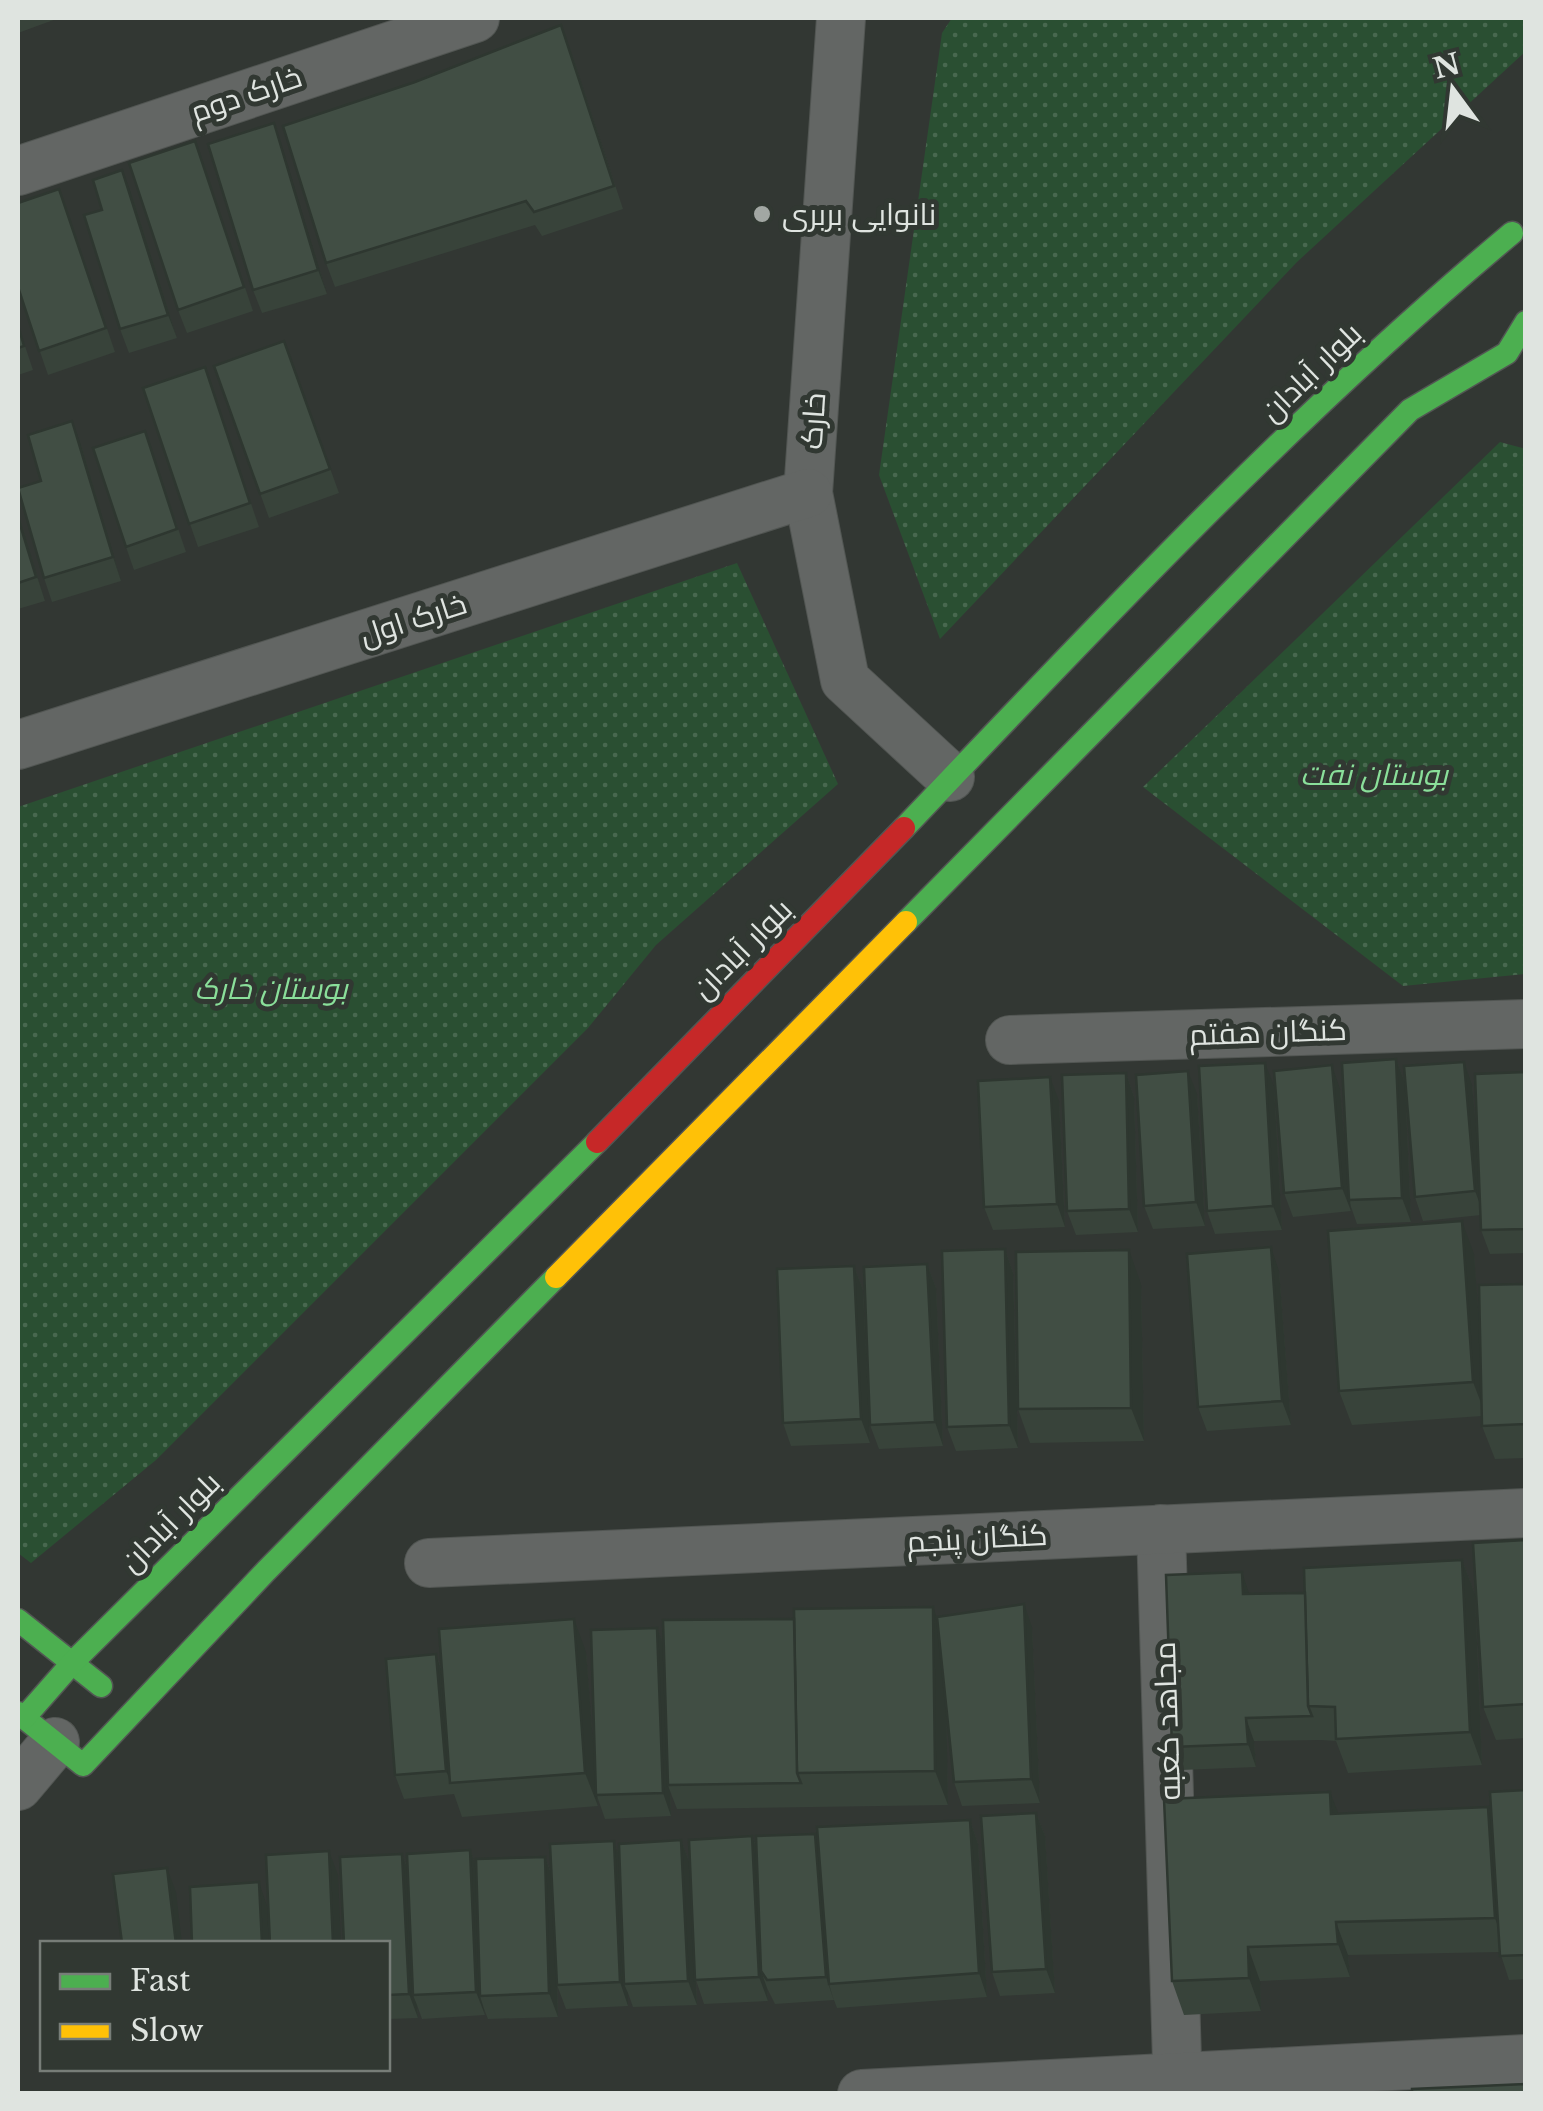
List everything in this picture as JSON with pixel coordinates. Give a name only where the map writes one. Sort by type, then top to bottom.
[{"type":"main road","name":"بلوار آبادان","points":[[45,1734],[74,1661],[866,867],[977,803],[1086,632],[1514,224],[1525,258]]},
{"type":"main road","name":"بلوار آبادان","points":[[45,1734],[130,1711],[977,803],[1410,410],[1507,354],[1526,322]]},
{"type":"main road","points":[[18,1620],[74,1661],[130,1711]]},
{"type":"street","name":"خارک دوم","points":[[18,171],[475,18]]},
{"type":"street","name":"خارک","points":[[841,18],[808,492],[845,680],[977,803]]},
{"type":"street","name":"خارک اول","points":[[18,745],[808,492]]},
{"type":"street","name":"کنگان هفتم","points":[[1010,1040],[1526,1024]]},
{"type":"street","name":"کنگان پنجم","points":[[429,1563],[1526,1513]]},
{"type":"street","name":"مجاهد کعبه","points":[[1160,1529],[1178,2085]]},
{"type":"street","points":[[18,1786],[45,1734]]},
{"type":"street","points":[[862,2094],[1178,2085],[1526,2059]]},
{"type":"green space","points":[[952,18],[1525,18],[1526,51],[1297,262],[940,639],[879,475],[942,33]]},
{"type":"green space","name":"بوستان نفت","points":[[1500,442],[1526,449],[1525,974],[1403,986],[1143,787]]},
{"type":"green space","name":"بوستان خارک","points":[[737,563],[838,784],[656,945],[588,1028],[156,1460],[31,1563],[18,1553],[18,807]]},
{"type":"building","points":[[561,25],[614,186],[534,212],[526,201],[326,263],[283,126],[415,82]]},
{"type":"building","points":[[274,123],[318,270],[253,290],[208,144]]},
{"type":"building","points":[[195,141],[244,287],[178,310],[129,163]]},
{"type":"building","points":[[122,170],[168,315],[120,329],[84,215],[102,210],[93,180]]},
{"type":"building","points":[[59,189],[106,328],[39,351],[18,287],[18,203]]},
{"type":"building","points":[[18,326],[24,346],[18,348]]},
{"type":"building","points":[[284,341],[330,469],[260,494],[214,366]]},
{"type":"building","points":[[205,367],[250,503],[189,524],[143,388]]},
{"type":"building","points":[[72,421],[113,557],[44,578],[18,488],[41,481],[28,435]]},
{"type":"building","points":[[145,431],[177,529],[126,547],[93,448]]},
{"type":"building","points":[[18,518],[36,577],[18,583]]},
{"type":"building","points":[[1396,1059],[1402,1198],[1349,1200],[1342,1063]]},
{"type":"building","points":[[1464,1062],[1475,1191],[1415,1197],[1404,1066]]},
{"type":"building","points":[[1265,1063],[1273,1206],[1207,1211],[1199,1066]]},
{"type":"building","points":[[1332,1065],[1342,1188],[1284,1193],[1274,1071]]},
{"type":"building","points":[[1188,1071],[1196,1202],[1144,1206],[1136,1075]]},
{"type":"building","points":[[1526,1072],[1526,1229],[1481,1230],[1475,1074]]},
{"type":"building","points":[[1126,1073],[1129,1209],[1067,1211],[1062,1075]]},
{"type":"building","points":[[1050,1077],[1057,1204],[984,1207],[978,1081]]},
{"type":"building","points":[[1462,1221],[1473,1382],[1339,1391],[1328,1231]]},
{"type":"building","points":[[1271,1247],[1282,1401],[1198,1407],[1187,1254]]},
{"type":"building","points":[[1005,1249],[1009,1425],[947,1427],[942,1251]]},
{"type":"building","points":[[1129,1250],[1131,1408],[1018,1409],[1016,1252]]},
{"type":"building","points":[[927,1264],[935,1422],[870,1425],[864,1267]]},
{"type":"building","points":[[854,1266],[861,1419],[783,1423],[777,1269]]},
{"type":"building","points":[[1526,1284],[1526,1424],[1482,1426],[1479,1285]]},
{"type":"building","points":[[1526,1540],[1526,1704],[1483,1707],[1473,1543]]},
{"type":"building","points":[[1462,1560],[1470,1732],[1336,1739],[1335,1707],[1308,1706],[1304,1568]]},
{"type":"building","points":[[1242,1572],[1243,1594],[1305,1593],[1308,1706],[1312,1716],[1246,1718],[1248,1744],[1172,1747],[1166,1575]]},
{"type":"building","points":[[1024,1604],[1031,1779],[954,1782],[937,1617]]},
{"type":"building","points":[[933,1607],[935,1771],[797,1773],[794,1609]]},
{"type":"building","points":[[574,1619],[585,1773],[450,1783],[439,1629]]},
{"type":"building","points":[[794,1619],[797,1773],[801,1783],[668,1785],[663,1620]]},
{"type":"building","points":[[657,1628],[663,1793],[596,1795],[591,1630]]},
{"type":"building","points":[[436,1654],[446,1771],[395,1775],[386,1659]]},
{"type":"building","points":[[1526,1790],[1526,1955],[1500,1956],[1490,1792]]},
{"type":"building","points":[[1330,1792],[1331,1814],[1488,1807],[1495,1918],[1336,1922],[1338,1944],[1248,1947],[1249,1978],[1172,1981],[1164,1799]]},
{"type":"building","points":[[1036,1813],[1046,1969],[992,1972],[981,1816]]},
{"type":"building","points":[[970,1820],[979,1973],[829,1984],[817,1827]]},
{"type":"building","points":[[815,1834],[826,1977],[767,1980],[761,1971],[756,1836]]},
{"type":"building","points":[[752,1836],[759,1977],[695,1980],[689,1840]]},
{"type":"building","points":[[681,1840],[688,1981],[624,1984],[619,1844]]},
{"type":"building","points":[[614,1841],[620,1982],[557,1985],[550,1844]]},
{"type":"building","points":[[470,1850],[476,1992],[413,1995],[407,1854]]},
{"type":"building","points":[[329,1851],[333,1941],[270,1941],[266,1855]]},
{"type":"building","points":[[402,1854],[409,1994],[390,1995],[390,1941],[344,1941],[340,1857]]},
{"type":"building","points":[[545,1857],[549,1993],[480,1996],[476,1859]]},
{"type":"building","points":[[167,1868],[176,1941],[122,1941],[113,1874]]},
{"type":"building","points":[[259,1882],[262,1941],[192,1941],[190,1887]]},
{"type":"building","points":[[1526,2084],[1526,2094],[1412,2094],[1412,2089]]},
{"type":"traffic: fast","points":[[904,828],[1275,447],[1512,233]]},
{"type":"traffic: fast","points":[[906,922],[1410,410],[1507,353],[1526,322]]},
{"type":"traffic: fast","points":[[24,1718],[74,1661],[597,1142]]},
{"type":"traffic: fast","points":[[18,1713],[83,1765],[266,1571],[556,1277]]},
{"type":"traffic: fast","points":[[18,1620],[101,1686]]},
{"type":"traffic: slow","points":[[556,1277],[906,922]]},
{"type":"traffic: jam","points":[[597,1142],[904,828]]},
{"type":"place","name":"نانوایی بربری","points":[[762,214]]}]
